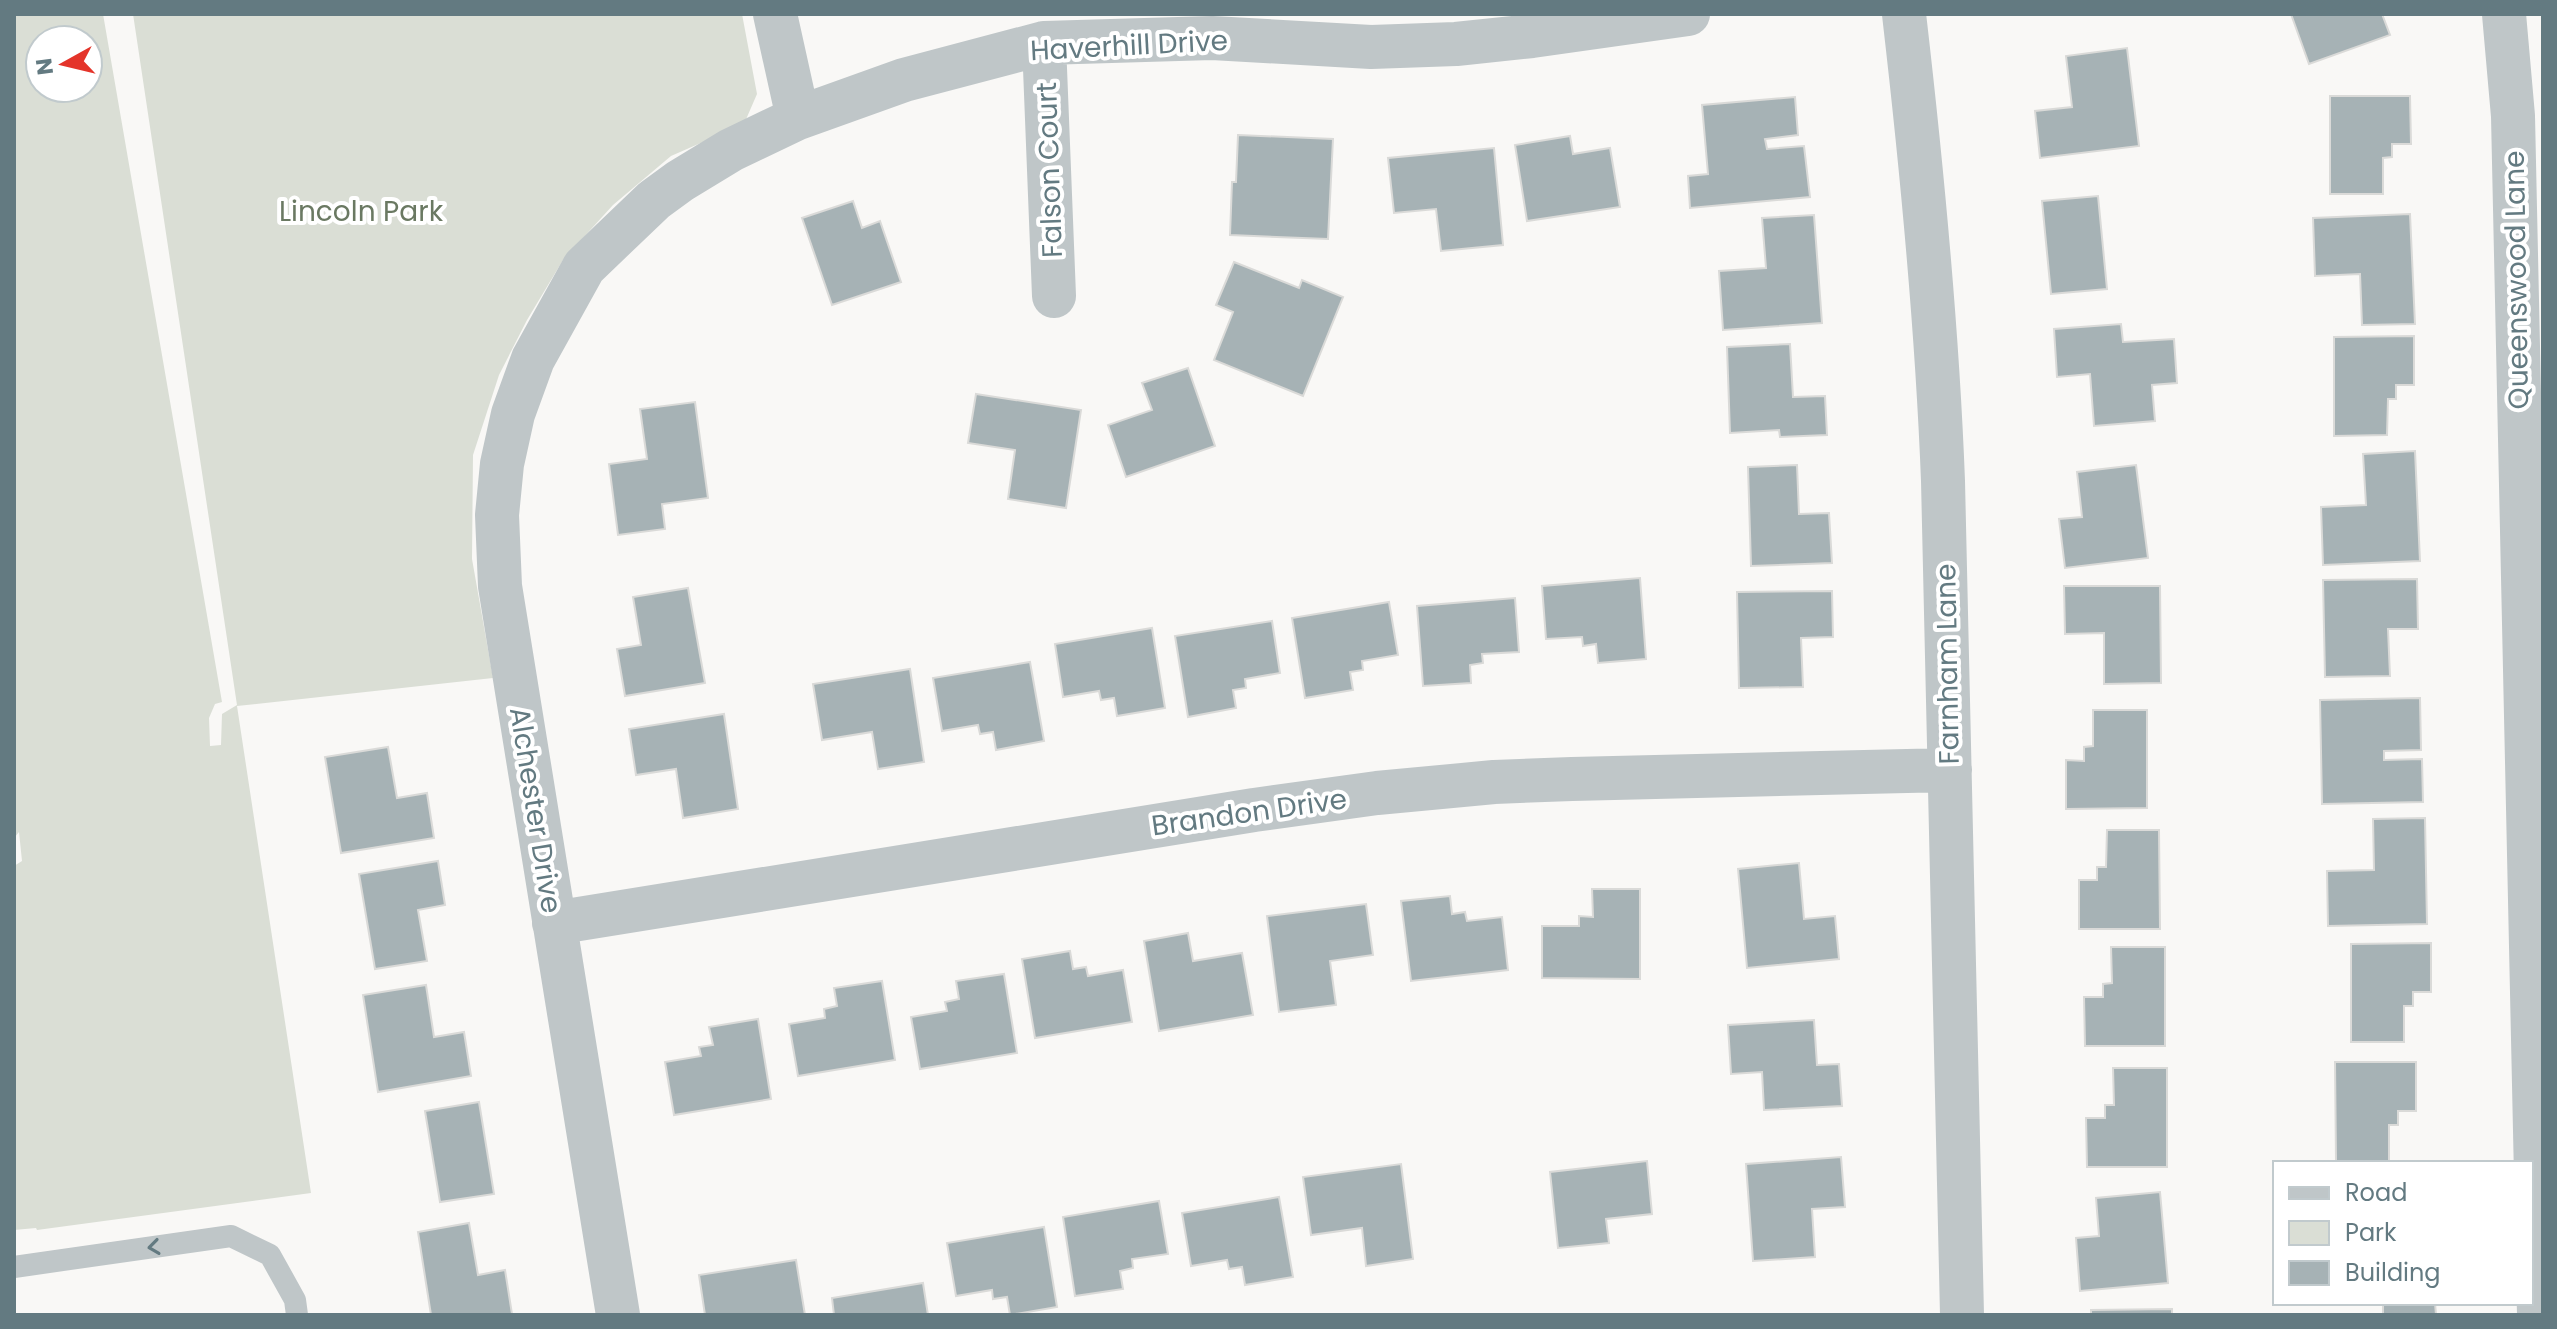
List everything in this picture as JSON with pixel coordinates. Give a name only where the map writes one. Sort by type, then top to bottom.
[{"type":"street","points":[[775,14],[798,118]]},
{"type":"street","name":"Haverhill Drive","points":[[559,313],[584,267],[654,200],[680,181],[731,150],[798,118],[904,80],[1044,43],[1212,38],[1371,47],[1456,44],[1688,14]]},
{"type":"street","name":"Farnham Lane","points":[[1904,14],[1924,191],[1939,377],[1962,1315]]},
{"type":"street","name":"Queenswood Lane","points":[[2504,14],[2513,116],[2539,1315]]},
{"type":"street","name":"Falson Court","points":[[1044,43],[1054,296]]},
{"type":"street","name":"Alchester Drive","points":[[559,313],[533,359],[513,414],[502,464],[497,515],[500,586],[618,1315]]},
{"type":"street","name":"Brandon Drive","points":[[554,923],[1377,793],[1556,779],[1950,770]]},
{"type":"lane","points":[[14,1267],[231,1236],[270,1255],[295,1300],[297,1315]]},
{"type":"green space","name":"Lincoln Park","points":[[14,14],[103,14],[222,702],[215,704],[209,718],[210,746],[221,745],[222,714],[237,705],[133,14],[742,14],[757,94],[744,124],[671,156],[613,205],[563,260],[499,375],[473,455],[472,559],[493,678],[237,706],[311,1193],[37,1230],[14,1230],[14,866],[22,861],[19,832],[14,838]]},
{"type":"building","points":[[2291,14],[2382,14],[2390,35],[2309,64]]},
{"type":"building","points":[[2127,48],[2139,146],[2040,158],[2035,111],[2072,107],[2066,56]]},
{"type":"building","points":[[2330,96],[2410,96],[2411,144],[2392,144],[2392,157],[2383,158],[2383,194],[2330,194]]},
{"type":"building","points":[[1795,97],[1798,135],[1765,139],[1767,149],[1804,146],[1810,197],[1690,208],[1688,176],[1708,174],[1702,105]]},
{"type":"building","points":[[1238,135],[1333,139],[1328,239],[1230,235]]},
{"type":"building","points":[[1570,136],[1573,154],[1610,148],[1620,207],[1527,221],[1515,145]]},
{"type":"building","points":[[1494,148],[1503,245],[1441,251],[1436,209],[1394,213],[1388,158]]},
{"type":"building","points":[[2098,196],[2107,289],[2051,294],[2042,201]]},
{"type":"building","points":[[853,201],[862,228],[880,221],[901,282],[832,305],[802,218]]},
{"type":"building","points":[[2410,214],[2415,324],[2362,325],[2360,274],[2315,276],[2313,218]]},
{"type":"building","points":[[1814,215],[1822,323],[1723,330],[1719,271],[1766,268],[1762,218]]},
{"type":"building","points":[[1234,262],[1299,288],[1302,280],[1343,297],[1303,396],[1214,360],[1233,312],[1216,305]]},
{"type":"building","points":[[2121,324],[2123,342],[2174,339],[2177,383],[2152,385],[2155,421],[2094,426],[2090,374],[2057,377],[2054,329]]},
{"type":"building","points":[[2414,336],[2414,385],[2396,385],[2396,399],[2388,399],[2387,435],[2334,436],[2334,337]]},
{"type":"building","points":[[1790,344],[1793,397],[1825,396],[1827,435],[1780,437],[1779,430],[1730,433],[1727,347]]},
{"type":"building","points":[[1188,368],[1215,446],[1126,477],[1108,425],[1152,410],[1142,383]]},
{"type":"building","points":[[976,394],[1081,410],[1066,508],[1008,499],[1015,450],[968,443]]},
{"type":"building","points":[[695,402],[708,498],[662,504],[665,529],[618,535],[609,464],[647,459],[640,409]]},
{"type":"building","points":[[2415,451],[2420,561],[2323,565],[2321,507],[2366,505],[2363,454]]},
{"type":"building","points":[[1797,465],[1799,514],[1829,513],[1832,563],[1751,566],[1748,467]]},
{"type":"building","points":[[2136,465],[2148,558],[2065,568],[2059,519],[2082,517],[2077,472]]},
{"type":"building","points":[[1640,578],[1646,659],[1598,663],[1596,644],[1583,646],[1582,637],[1546,639],[1542,586]]},
{"type":"building","points":[[2417,579],[2418,629],[2388,629],[2390,676],[2325,677],[2323,580]]},
{"type":"building","points":[[2064,586],[2160,586],[2161,683],[2104,684],[2104,633],[2065,634]]},
{"type":"building","points":[[688,588],[705,683],[625,696],[617,649],[641,645],[633,597]]},
{"type":"building","points":[[1832,591],[1833,637],[1801,638],[1803,687],[1739,688],[1737,592]]},
{"type":"building","points":[[1515,598],[1519,652],[1482,654],[1483,663],[1470,665],[1471,683],[1423,686],[1417,606]]},
{"type":"building","points":[[1389,602],[1398,655],[1362,661],[1363,670],[1350,672],[1353,690],[1305,698],[1292,618]]},
{"type":"building","points":[[1272,621],[1280,673],[1245,679],[1246,688],[1233,690],[1236,708],[1188,717],[1175,636]]},
{"type":"building","points":[[1152,628],[1165,708],[1117,716],[1114,698],[1101,700],[1099,691],[1063,697],[1055,644]]},
{"type":"building","points":[[1030,662],[1044,741],[996,750],[993,732],[980,734],[978,725],[942,731],[933,678]]},
{"type":"building","points":[[910,669],[924,762],[878,769],[872,732],[822,740],[813,684]]},
{"type":"building","points":[[2420,698],[2421,750],[2384,751],[2384,760],[2422,759],[2423,802],[2322,804],[2320,700]]},
{"type":"building","points":[[2093,710],[2147,710],[2147,808],[2066,809],[2066,760],[2084,761],[2084,747],[2093,746]]},
{"type":"building","points":[[724,714],[738,809],[683,818],[676,769],[636,775],[629,729]]},
{"type":"building","points":[[388,747],[397,798],[427,793],[434,838],[341,853],[325,757]]},
{"type":"building","points":[[2425,818],[2427,924],[2328,926],[2327,871],[2374,870],[2373,819]]},
{"type":"building","points":[[2107,830],[2159,830],[2160,929],[2079,929],[2079,880],[2097,880],[2097,867],[2106,867]]},
{"type":"building","points":[[438,861],[445,905],[418,910],[427,961],[375,969],[359,874]]},
{"type":"building","points":[[1799,863],[1804,919],[1835,916],[1839,959],[1747,968],[1738,869]]},
{"type":"building","points":[[1592,889],[1640,889],[1640,979],[1542,978],[1542,926],[1579,926],[1579,916],[1593,917]]},
{"type":"building","points":[[1450,896],[1452,914],[1465,912],[1467,921],[1502,917],[1508,970],[1411,981],[1401,901]]},
{"type":"building","points":[[1366,904],[1373,955],[1330,961],[1336,1005],[1279,1012],[1267,916]]},
{"type":"building","points":[[1188,933],[1193,961],[1242,953],[1253,1015],[1159,1031],[1144,941]]},
{"type":"building","points":[[2431,943],[2431,992],[2413,992],[2413,1006],[2404,1006],[2404,1042],[2351,1042],[2351,944]]},
{"type":"building","points":[[2111,947],[2165,947],[2165,1046],[2085,1046],[2084,997],[2103,997],[2103,984],[2112,983]]},
{"type":"building","points":[[1070,951],[1073,969],[1086,967],[1088,976],[1123,970],[1132,1022],[1035,1038],[1022,959]]},
{"type":"building","points":[[1004,974],[1017,1053],[920,1069],[911,1017],[947,1011],[945,1002],[959,999],[956,981]]},
{"type":"building","points":[[882,981],[895,1060],[798,1076],[789,1024],[825,1018],[824,1009],[837,1006],[834,988]]},
{"type":"building","points":[[426,985],[434,1037],[464,1032],[471,1076],[378,1092],[363,995]]},
{"type":"building","points":[[758,1019],[771,1099],[674,1115],[665,1062],[701,1056],[699,1047],[713,1045],[709,1027]]},
{"type":"building","points":[[1814,1020],[1817,1065],[1839,1064],[1842,1106],[1764,1110],[1762,1072],[1731,1074],[1728,1025]]},
{"type":"building","points":[[2335,1062],[2416,1062],[2416,1111],[2398,1111],[2398,1125],[2389,1125],[2389,1161],[2336,1161]]},
{"type":"building","points":[[2113,1068],[2167,1068],[2167,1167],[2087,1167],[2086,1118],[2105,1118],[2105,1105],[2114,1105]]},
{"type":"building","points":[[479,1102],[494,1194],[440,1202],[425,1111]]},
{"type":"building","points":[[1841,1157],[1845,1207],[1812,1209],[1815,1257],[1753,1261],[1746,1164]]},
{"type":"building","points":[[1647,1161],[1652,1214],[1606,1219],[1609,1243],[1558,1248],[1550,1172]]},
{"type":"building","points":[[1401,1164],[1413,1259],[1366,1266],[1362,1228],[1311,1235],[1303,1177]]},
{"type":"building","points":[[2160,1192],[2168,1283],[2080,1291],[2076,1238],[2099,1236],[2096,1198]]},
{"type":"building","points":[[1279,1197],[1293,1277],[1245,1285],[1242,1267],[1229,1269],[1227,1260],[1191,1266],[1182,1213]]},
{"type":"building","points":[[1159,1201],[1168,1254],[1132,1259],[1133,1268],[1120,1271],[1123,1289],[1075,1296],[1063,1217]]},
{"type":"building","points":[[469,1223],[478,1275],[505,1270],[512,1314],[431,1315],[418,1232]]},
{"type":"building","points":[[1044,1227],[1057,1307],[1010,1315],[1007,1297],[993,1299],[992,1290],[956,1296],[947,1243]]},
{"type":"building","points":[[796,1260],[805,1315],[705,1315],[699,1275]]},
{"type":"building","points":[[923,1283],[928,1315],[834,1315],[832,1298]]},
{"type":"building","points":[[2383,1305],[2435,1305],[2436,1315],[2383,1315]]},
{"type":"building","points":[[2172,1309],[2172,1315],[2091,1315],[2091,1310]]}]
